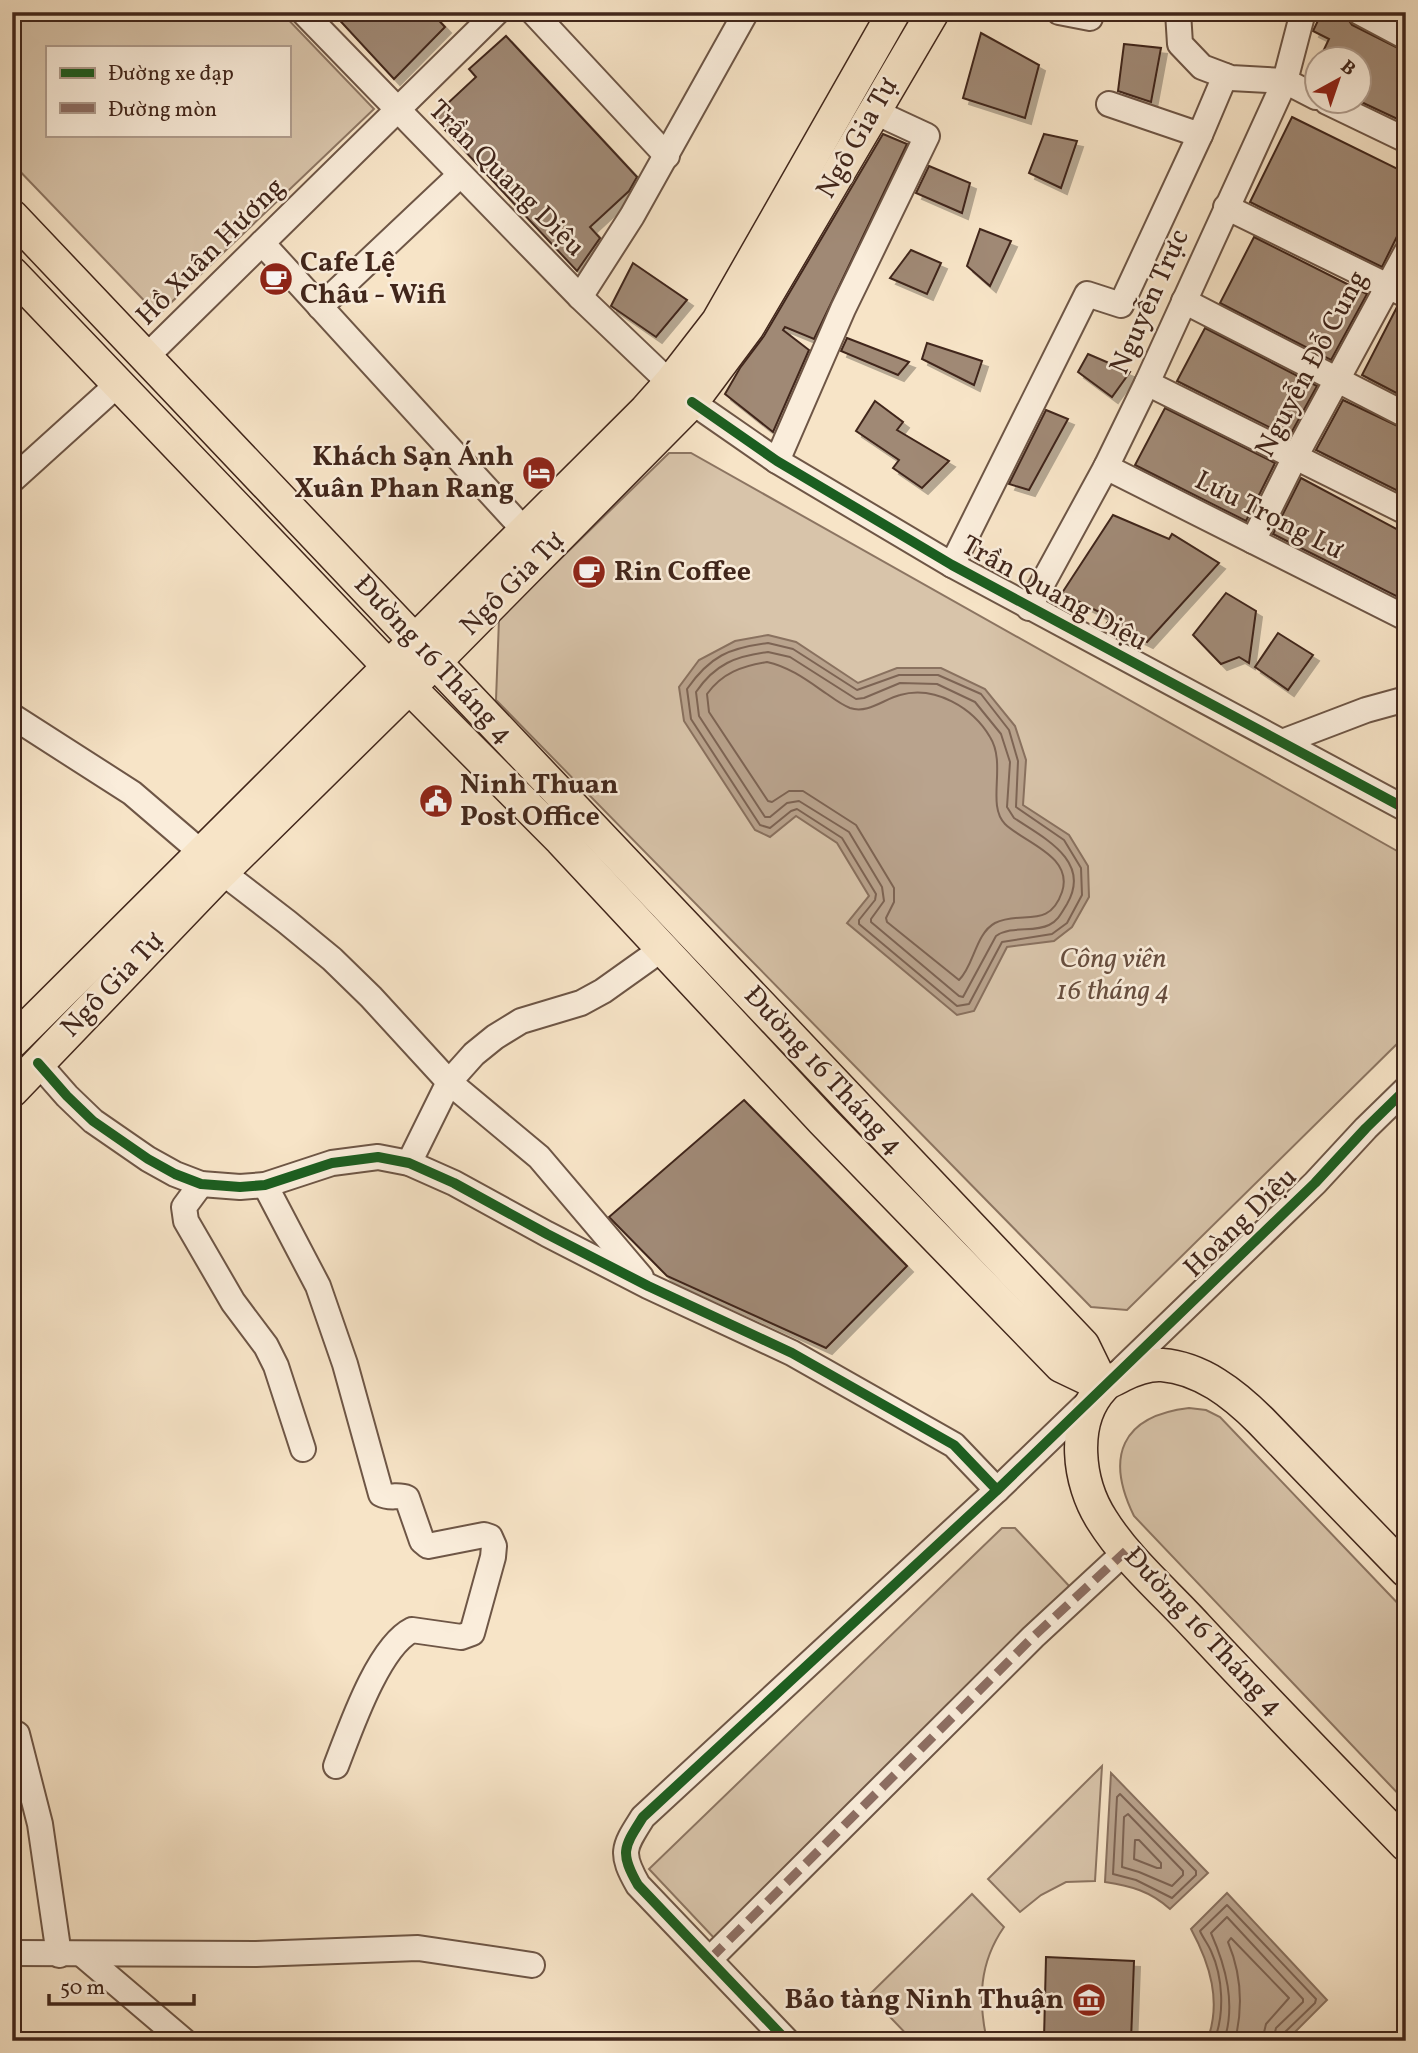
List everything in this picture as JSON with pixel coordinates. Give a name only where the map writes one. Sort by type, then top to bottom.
[{"type":"main road","name":"Ngô Gia Tự","points":[[425,651],[525,531],[646,410],[681,393],[718,321],[894,12]]},
{"type":"main road","name":"Ngô Gia Tự","points":[[13,1038],[212,863],[748,327],[933,12]]},
{"type":"main road","name":"Đường 16 Tháng 4","points":[[12,216],[1083,1345],[1104,1386]]},
{"type":"main road","name":"Đường 16 Tháng 4","points":[[12,273],[399,677],[561,840],[823,1121],[1061,1366],[1104,1386]]},
{"type":"main road","points":[[117,385],[146,357]]},
{"type":"main road","points":[[561,840],[583,817]]},
{"type":"main road","name":"Ngô Gia Tự","points":[[12,1091],[212,863]]},
{"type":"main road","points":[[732,1022],[755,999]]},
{"type":"main road","points":[[13,1038],[38,1063]]},
{"type":"main road","points":[[823,1121],[848,1097]]},
{"type":"main road","points":[[1104,1386],[1129,1371],[1160,1365],[1186,1370],[1219,1386],[1238,1398],[1406,1571]]},
{"type":"main road","name":"Đường 16 Tháng 4","points":[[1104,1386],[1088,1410],[1081,1437],[1080,1464],[1101,1520],[1126,1551],[1406,1845]]},
{"type":"street","name":"Trần Quang Diệu","points":[[303,12],[580,296],[681,393],[777,461],[952,565],[1406,809]]},
{"type":"street","points":[[533,12],[667,156]]},
{"type":"street","points":[[580,296],[632,216],[746,12]]},
{"type":"street","points":[[1059,12],[1090,18]]},
{"type":"street","points":[[1178,12],[1180,44],[1202,67],[1225,76],[1285,81],[1302,90]]},
{"type":"street","name":"Nguyễn Trực","points":[[1029,608],[1106,467],[1147,383],[1285,81],[1303,12]]},
{"type":"street","points":[[1359,12],[1406,37]]},
{"type":"street","name":"Hồ Xuân Hương","points":[[146,357],[397,111],[481,18]]},
{"type":"street","points":[[952,565],[1087,294],[1121,305],[1225,76]]},
{"type":"street","points":[[1109,104],[1200,135]]},
{"type":"street","points":[[777,461],[843,309],[927,135],[873,111]]},
{"type":"street","points":[[1356,116],[1406,140]]},
{"type":"street","points":[[320,307],[460,175]]},
{"type":"street","points":[[1226,207],[1397,291]]},
{"type":"street","points":[[262,243],[525,531]]},
{"type":"street","name":"Nguyễn Đỗ Cung","points":[[1253,541],[1338,379],[1397,291],[1406,253]]},
{"type":"street","points":[[1184,301],[1406,415]]},
{"type":"street","points":[[1147,383],[1406,512]]},
{"type":"street","points":[[12,480],[117,385]]},
{"type":"street","name":"Lưu Trọng Lư","points":[[1106,467],[1406,618]]},
{"type":"street","points":[[1282,742],[1366,710],[1406,699]]},
{"type":"street","points":[[12,716],[123,787],[332,960],[371,997],[449,1082],[539,1157],[648,1286]]},
{"type":"street","points":[[409,1163],[449,1082],[474,1054],[521,1021],[563,1010],[603,991],[662,948]]},
{"type":"street","points":[[38,1063],[93,1121],[148,1159],[201,1184],[240,1187],[265,1185],[332,1163],[377,1157],[409,1163],[454,1183],[648,1286],[792,1353],[954,1445],[996,1490]]},
{"type":"street","name":"Hoàng Diệu","points":[[787,2041],[638,1885],[626,1864],[628,1841],[643,1817],[996,1490],[1315,1183],[1406,1089]]},
{"type":"street","points":[[201,1184],[184,1207],[186,1221],[233,1302],[266,1346],[276,1366],[303,1449]]},
{"type":"street","points":[[265,1185],[318,1286],[345,1364],[381,1494],[388,1498],[407,1498],[422,1541],[428,1546],[484,1535],[490,1537],[494,1546],[472,1633],[461,1637],[412,1630],[400,1638],[361,1700],[336,1766]]},
{"type":"street","points":[[710,1959],[1033,1637],[1126,1551]]},
{"type":"street","points":[[17,1734],[71,1955],[184,2041]]},
{"type":"street","points":[[12,1953],[256,1954],[418,1948],[532,1965]]},
{"type":"green space","points":[[12,12],[281,12],[374,109],[158,315],[12,163]]},
{"type":"green space","name":"Công viên 16 tháng 4","points":[[669,453],[691,453],[1406,856],[1406,1035],[1127,1310],[1091,1307],[496,700],[499,619]]},
{"type":"green space","points":[[1189,1408],[1206,1410],[1220,1417],[1406,1612],[1406,1802],[1134,1516],[1125,1495],[1121,1475],[1121,1458],[1125,1443],[1134,1430],[1148,1420]]},
{"type":"green space","points":[[1002,1528],[1015,1528],[1071,1588],[716,1940],[649,1869]]},
{"type":"green space","points":[[1102,1766],[1095,1881],[1066,1882],[1041,1895],[1020,1912],[988,1879]]},
{"type":"green space","points":[[972,1894],[1004,1927],[985,1968],[982,2011],[987,2041],[913,2041],[869,1995]]},
{"type":"water","points":[[768,635],[796,642],[858,683],[897,668],[941,668],[985,689],[1015,726],[1026,760],[1023,805],[1069,835],[1088,866],[1089,897],[1072,927],[1054,941],[1007,947],[974,1011],[957,1015],[847,923],[869,896],[837,843],[796,816],[770,837],[755,830],[684,721],[679,687],[699,660],[735,641]]},
{"type":"water","points":[[1111,1773],[1208,1873],[1170,1909],[1140,1890],[1105,1882]]},
{"type":"water","points":[[1227,1893],[1327,2000],[1286,2041],[1207,2041],[1214,2012],[1212,1983],[1204,1956],[1191,1929]]},
{"type":"building","points":[[332,12],[431,12],[445,27],[394,79]]},
{"type":"building","points":[[1322,12],[1339,12],[1345,15],[1352,25],[1406,52],[1406,123],[1372,107],[1372,46],[1326,46],[1329,39],[1313,31]]},
{"type":"building","points":[[981,33],[1039,65],[1025,118],[963,98]]},
{"type":"building","points":[[506,36],[637,177],[629,191],[590,227],[600,238],[577,271],[433,117],[476,77],[469,69]]},
{"type":"building","points":[[1124,44],[1161,48],[1151,102],[1118,91]]},
{"type":"building","points":[[1292,117],[1406,173],[1406,218],[1382,267],[1250,202]]},
{"type":"building","points":[[883,134],[907,144],[814,339],[785,327],[783,330],[809,350],[773,432],[725,394],[764,336]]},
{"type":"building","points":[[1044,134],[1077,141],[1061,188],[1029,173]]},
{"type":"building","points":[[929,166],[970,183],[962,213],[916,193]]},
{"type":"building","points":[[980,229],[1011,241],[990,286],[967,266]]},
{"type":"building","points":[[1254,237],[1367,294],[1331,360],[1220,303]]},
{"type":"building","points":[[911,250],[941,263],[927,294],[890,278]]},
{"type":"building","points":[[633,263],[687,300],[656,337],[611,306]]},
{"type":"building","points":[[1397,307],[1406,310],[1406,398],[1362,375]]},
{"type":"building","points":[[1205,328],[1317,386],[1289,437],[1177,381]]},
{"type":"building","points":[[847,338],[909,362],[898,375],[841,351]]},
{"type":"building","points":[[927,343],[982,361],[974,385],[922,359]]},
{"type":"building","points":[[1088,354],[1130,372],[1112,397],[1078,372]]},
{"type":"building","points":[[1343,400],[1406,430],[1406,495],[1316,450]]},
{"type":"building","points":[[875,401],[903,422],[897,430],[949,461],[922,488],[893,468],[899,460],[856,431]]},
{"type":"building","points":[[1165,408],[1275,463],[1246,521],[1135,465]]},
{"type":"building","points":[[1046,410],[1068,419],[1029,490],[1009,484]]},
{"type":"building","points":[[1301,478],[1406,534],[1406,601],[1273,534]]},
{"type":"building","points":[[1113,515],[1169,539],[1172,534],[1219,563],[1147,642],[1107,623],[1111,618],[1062,593]]},
{"type":"building","points":[[1226,593],[1256,611],[1249,663],[1239,657],[1221,664],[1193,635]]},
{"type":"building","points":[[1278,633],[1313,655],[1288,690],[1255,667]]},
{"type":"building","points":[[744,1100],[907,1266],[826,1348],[667,1276],[609,1217]]},
{"type":"building","name":"Bảo tàng Ninh Thuận","points":[[1046,1957],[1134,1961],[1131,2041],[1044,2039]]},
{"type":"marked path","points":[[710,1959],[1033,1637],[1126,1551]]},
{"type":"cycle path","points":[[692,402],[777,461],[952,565],[1406,809]]},
{"type":"cycle path","points":[[38,1063],[93,1121],[148,1159],[201,1184],[240,1187],[265,1185],[332,1163],[378,1157],[409,1163],[454,1183],[648,1286],[792,1353],[954,1445],[997,1490]]},
{"type":"cycle path","points":[[787,2041],[638,1885],[628,1865],[626,1850],[643,1817],[997,1490],[1315,1183],[1406,1089]]},
{"type":"place","name":"Cafe Lệ Châu - Wifi","points":[[276,279]]},
{"type":"place","name":"Khách Sạn Ánh Xuân Phan Rang","points":[[539,473]]},
{"type":"place","name":"Rin Coffee","points":[[589,572]]},
{"type":"place","name":"Ninh Thuan Post Office","points":[[436,801]]},
{"type":"place","name":"Bảo tàng Ninh Thuận","points":[[1089,2000]]}]
